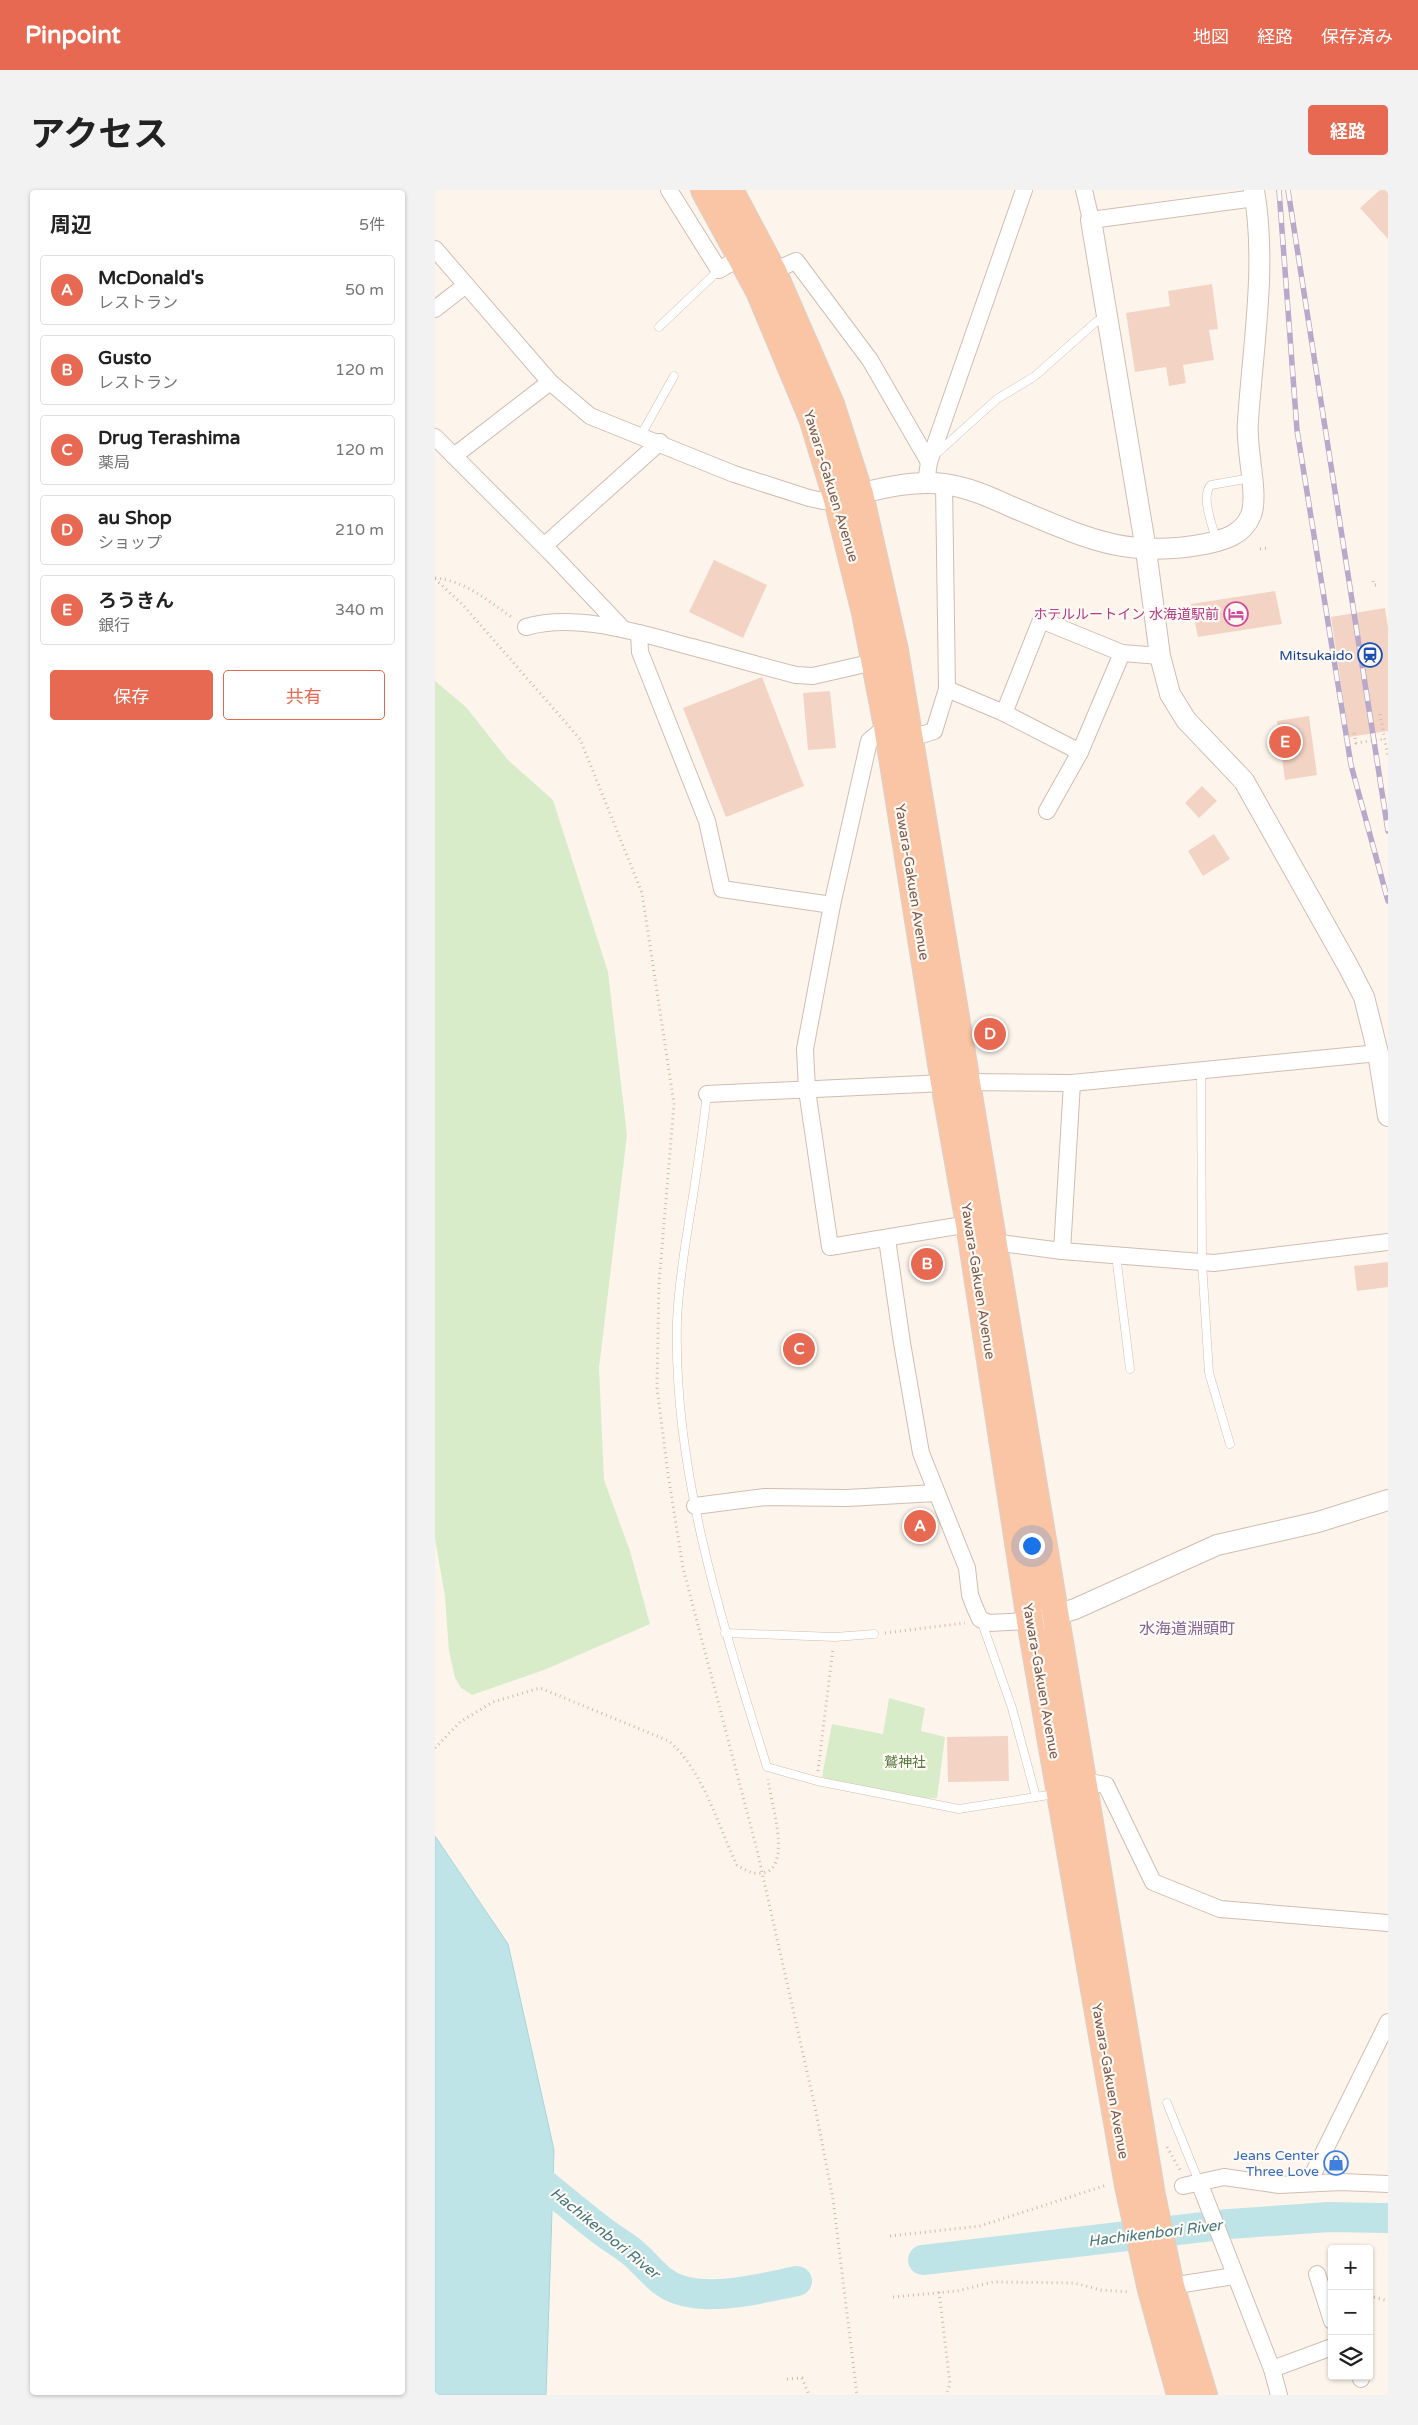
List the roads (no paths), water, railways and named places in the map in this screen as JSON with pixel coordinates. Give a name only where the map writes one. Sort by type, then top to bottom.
[{"type":"highway","name":"Yawara-Gakuen Avenue","points":[[705,190],[730,263],[759,291],[812,418],[849,497],[852,554],[874,662],[898,733]]},
{"type":"highway","name":"Yawara-Gakuen Avenue","points":[[730,190],[773,270],[831,404],[849,497],[895,650],[898,733],[955,1082],[969,1224],[1030,1621],[1048,1795],[1137,2193],[1159,2280],[1180,2395]]},
{"type":"highway","name":"Yawara-Gakuen Avenue","points":[[955,1082],[993,1242],[1056,1616],[1083,1781],[1137,2193]]},
{"type":"highway","name":"Yawara-Gakuen Avenue","points":[[1159,2280],[1204,2395]]},
{"type":"street","points":[[669,190],[730,263]]},
{"type":"street","points":[[929,462],[1024,190]]},
{"type":"street","points":[[1084,190],[1091,220],[1146,550],[1160,656],[1170,694],[1186,720],[1244,780],[1348,966],[1364,997],[1377,1053],[1388,1116]]},
{"type":"street","points":[[435,249],[465,286],[550,382],[590,416],[735,474],[823,501],[902,485],[935,484],[975,491],[1101,542],[1146,550],[1179,549],[1217,542],[1240,531],[1246,525],[1253,504],[1247,424],[1258,296],[1259,246],[1255,194],[1091,220]]},
{"type":"street","points":[[773,270],[796,261],[870,360],[929,462],[935,484],[947,689],[933,731],[898,733],[869,741],[832,905],[805,1049],[807,1090],[830,1247],[969,1224]]},
{"type":"street","points":[[435,309],[465,286]]},
{"type":"street","points":[[454,456],[550,382]]},
{"type":"street","points":[[435,437],[544,546],[623,629]]},
{"type":"street","points":[[544,546],[659,442]]},
{"type":"street","points":[[1003,713],[1041,620],[1122,653],[1160,656]]},
{"type":"street","points":[[526,627],[536,624],[567,623],[623,629],[795,675],[813,676],[874,662]]},
{"type":"street","points":[[639,633],[640,652],[707,821],[722,890],[832,905]]},
{"type":"street","points":[[1047,811],[1080,752],[1122,653]]},
{"type":"street","points":[[947,689],[1003,713],[1080,752]]},
{"type":"street","points":[[707,1094],[955,1082],[1072,1083],[1377,1053]]},
{"type":"street","points":[[1062,1251],[1072,1083]]},
{"type":"street","points":[[887,1239],[902,1343],[921,1453],[967,1568],[973,1621],[1030,1621],[1056,1616],[1217,1545],[1319,1522],[1388,1500]]},
{"type":"street","points":[[993,1242],[1062,1251],[1215,1263],[1388,1242]]},
{"type":"street","points":[[695,1506],[765,1497],[847,1498],[936,1493]]},
{"type":"street","points":[[1083,1781],[1106,1785],[1153,1882],[1220,1909],[1388,1923]]},
{"type":"street","points":[[1309,2182],[1388,2022]]},
{"type":"street","points":[[1279,2395],[1272,2369],[1232,2270],[1193,2186],[1225,2178],[1279,2185],[1309,2182],[1388,2184]]},
{"type":"street","points":[[1159,2280],[1232,2270]]},
{"type":"street","points":[[1317,2274],[1328,2308]]},
{"type":"street","points":[[1272,2369],[1328,2349]]},
{"type":"lane","points":[[659,327],[730,263]]},
{"type":"lane","points":[[929,462],[946,444],[997,399],[1035,376],[1097,321],[1107,317]]},
{"type":"lane","points":[[641,435],[674,376]]},
{"type":"lane","points":[[1217,542],[1207,498],[1207,488],[1211,485],[1251,478]]},
{"type":"lane","points":[[1201,1071],[1202,1262],[1209,1373],[1230,1444]]},
{"type":"lane","points":[[707,1094],[681,1277],[677,1322],[681,1411],[695,1506],[725,1633],[767,1768],[959,1809],[1048,1795],[1013,1708],[973,1621]]},
{"type":"lane","points":[[1116,1256],[1130,1368]]},
{"type":"lane","points":[[725,1633],[835,1637],[874,1634]]},
{"type":"lane","points":[[1167,2103],[1193,2186]]},
{"type":"water","points":[[435,1836],[508,1944],[554,2150],[546,2395],[435,2395]]},
{"type":"waterway","name":"Hachikenbori River","points":[[520,2166],[632,2252],[660,2279],[680,2290],[693,2293],[723,2294],[797,2281]]},
{"type":"waterway","name":"Hachikenbori River","points":[[923,2260],[1229,2224],[1329,2217],[1388,2218]]},
{"type":"railway","points":[[1279,190],[1297,430],[1351,765],[1388,901]]},
{"type":"railway","points":[[1288,190],[1388,831]]},
{"type":"place","name":"ホテルルートイン 水海道駅前","points":[[1236,614]]},
{"type":"place","name":"Mitsukaido","points":[[1370,655]]},
{"type":"place","name":"ろうきん","points":[[1285,742]]},
{"type":"place","name":"au Shop","points":[[990,1034]]},
{"type":"place","name":"Gusto","points":[[927,1264]]},
{"type":"place","name":"Drug Terashima","points":[[799,1349]]},
{"type":"place","name":"McDonald's","points":[[920,1526]]},
{"type":"place","name":"Jeans Center Three Love","points":[[1336,2163]]},
{"type":"district","name":"水海道淵頭町","points":[[1187,1629]]},
{"type":"park label","name":"鷲神社","points":[[905,1762]]}]
